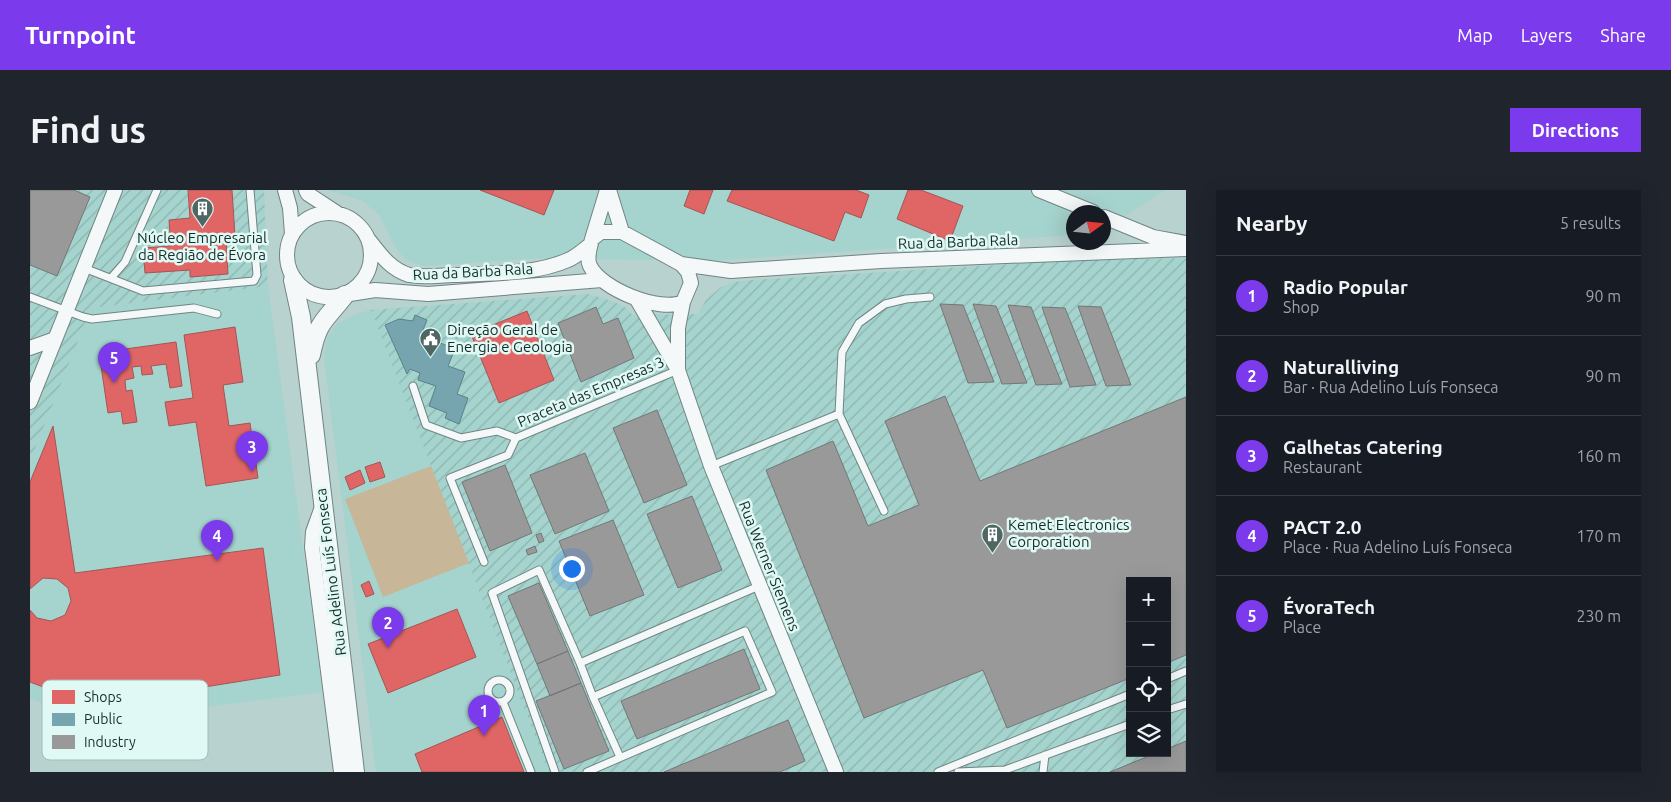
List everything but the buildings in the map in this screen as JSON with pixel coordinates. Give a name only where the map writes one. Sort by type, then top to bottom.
[{"type":"street","points":[[30,402],[115,190]]},
{"type":"street","points":[[285,190],[290,208],[292,234],[286,252],[287,266],[294,280],[305,292],[319,297],[331,298],[346,295],[362,282],[369,268],[371,252],[368,238],[352,219],[338,214],[308,194],[306,190]]},
{"type":"street","points":[[608,190],[622,232],[681,264],[688,272],[691,283]]},
{"type":"street","points":[[608,190],[591,242],[590,265],[602,280],[636,298],[658,305],[674,306],[683,302]]},
{"type":"street","points":[[1039,190],[1076,205]]},
{"type":"street","points":[[292,234],[310,217],[324,213],[338,214]]},
{"type":"street","points":[[1111,220],[1153,237],[1186,243]]},
{"type":"street","name":"Rua da Barba Rala","points":[[368,238],[383,259],[394,268],[409,275],[427,276],[512,272],[554,265],[569,260],[601,232],[622,232]]},
{"type":"street","points":[[1153,237],[1186,233]]},
{"type":"street","name":"Rua da Barba Rala","points":[[681,264],[732,271],[881,261],[1186,249]]},
{"type":"street","name":"Rua da Barba Rala","points":[[691,283],[732,271]]},
{"type":"street","name":"Rua Adelino Luís Fonseca","points":[[294,280],[300,309],[308,372],[355,772]]},
{"type":"street","name":"Rua da Barba Rala","points":[[346,295],[375,290],[428,294],[602,280]]},
{"type":"street","name":"Rua Werner Siemens","points":[[678,370],[678,328],[683,302],[691,283]]},
{"type":"street","name":"Rua Adelino Luís Fonseca","points":[[308,372],[315,334],[320,323],[346,295]]},
{"type":"street","name":"Rua Werner Siemens","points":[[636,298],[678,370],[711,466],[836,772]]},
{"type":"street","points":[[30,348],[55,339]]},
{"type":"street","points":[[323,502],[313,532],[312,547],[341,772]]},
{"type":"lane","points":[[111,278],[125,262],[157,190]]},
{"type":"lane","points":[[84,268],[143,291],[254,281],[257,275],[250,190]]},
{"type":"lane","points":[[30,297],[66,311],[92,318],[194,308],[217,314]]},
{"type":"lane","points":[[884,511],[839,414],[842,352],[859,323],[885,304],[906,299],[930,298]]},
{"type":"lane","name":"Praceta das Empresas 3","points":[[516,438],[678,370]]},
{"type":"lane","points":[[413,386],[426,425],[461,438],[496,432],[516,438],[508,455],[450,478],[484,562]]},
{"type":"lane","points":[[711,466],[839,414]]},
{"type":"lane","points":[[556,772],[492,593],[539,570],[620,757]]},
{"type":"lane","points":[[580,663],[759,586]]},
{"type":"lane","points":[[587,772],[772,692],[746,631],[593,697]]},
{"type":"lane","points":[[1171,677],[1186,671]]},
{"type":"lane","points":[[938,772],[1126,696]]},
{"type":"lane","points":[[503,702],[531,772]]},
{"type":"lane","points":[[1171,709],[1186,704]]},
{"type":"lane","points":[[958,772],[1004,770],[1126,725]]},
{"type":"lane","points":[[1043,772],[1045,755]]},
{"type":"shaded area","points":[[30,190],[264,190],[268,286],[91,308],[30,461]]},
{"type":"shaded area","points":[[327,190],[1165,190],[1111,225],[1111,205],[1066,205],[1066,236],[710,261],[543,258],[423,266],[407,260],[397,250],[379,215],[363,201]]},
{"type":"shaded area","points":[[1186,258],[1186,772],[549,772],[371,310],[589,294],[625,307],[632,315],[698,314],[706,300],[721,287],[735,282],[1080,260]]},
{"type":"shaded area","points":[[268,286],[322,692],[208,707],[208,680],[42,680],[42,703],[30,698],[30,461],[91,308]]},
{"type":"shaded area","points":[[371,310],[554,772],[376,772],[324,358],[327,338],[338,323],[356,314]]},
{"type":"shaded area","points":[[431,466],[469,563],[383,597],[345,499]]},
{"type":"place","name":"Núcleo Empresarial da Região de Évora","points":[[202,228]]},
{"type":"place","name":"Direção Geral de Energia e Geologia","points":[[431,358]]},
{"type":"place","name":"ÉvoraTech","points":[[114,383]]},
{"type":"place","name":"Galhetas Catering","points":[[252,472]]},
{"type":"place","name":"Kemet Electronics Corporation","points":[[992,553]]},
{"type":"place","name":"PACT 2.0","points":[[217,561]]},
{"type":"place","name":"Naturalliving","points":[[388,648]]},
{"type":"place","name":"Radio Popular","points":[[484,736]]}]
